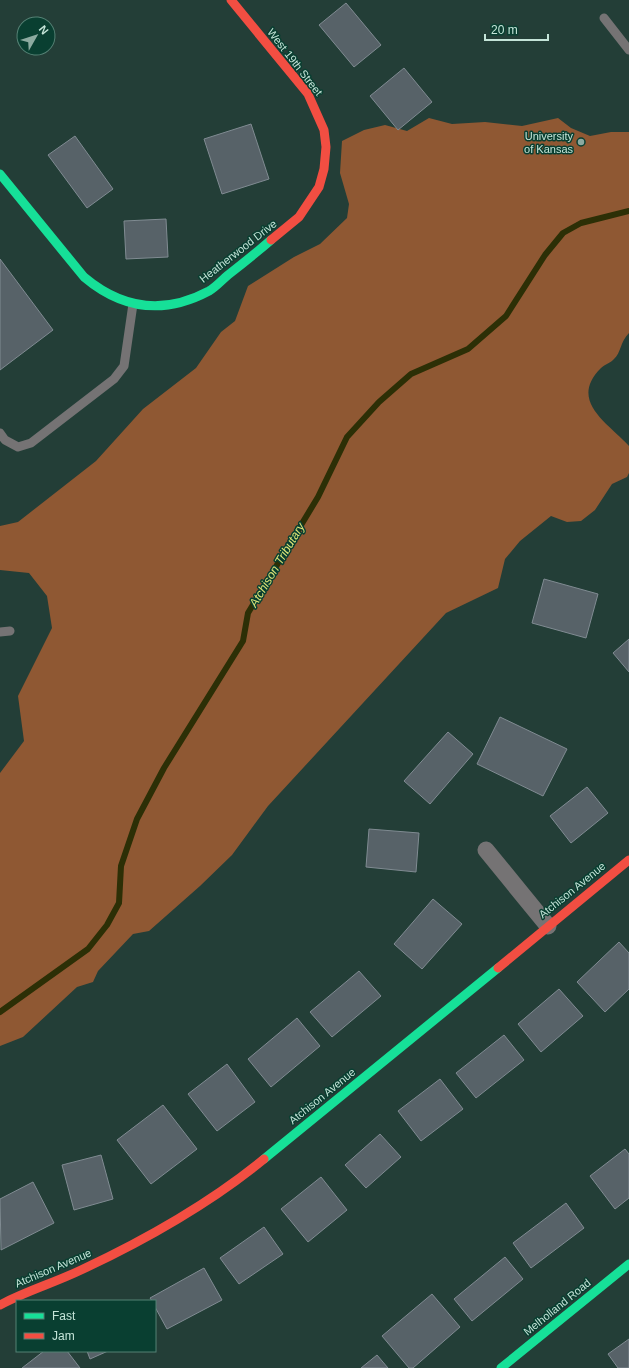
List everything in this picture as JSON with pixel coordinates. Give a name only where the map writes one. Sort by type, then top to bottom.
[{"type":"street","name":"West 19th Street","points":[[231,0],[308,94],[324,130],[326,147],[324,169]]},
{"type":"street","name":"Heatherwood Drive","points":[[0,174],[84,277],[112,298],[132,304],[152,307],[195,297],[210,290],[299,217],[319,187],[324,169]]},
{"type":"street","points":[[486,850],[548,926]]},
{"type":"street","name":"Atchison Avenue","points":[[0,1305],[32,1289],[78,1271],[143,1240],[241,1178],[629,860]]},
{"type":"street","name":"Melholland Road","points":[[501,1368],[629,1264]]},
{"type":"lane","points":[[604,18],[629,50]]},
{"type":"lane","points":[[0,433],[5,440],[18,447],[31,443],[114,379],[124,366],[132,304]]},
{"type":"lane","points":[[0,632],[10,631]]},
{"type":"shaded area","points":[[429,118],[452,124],[485,122],[522,126],[558,118],[571,128],[590,136],[611,132],[629,132],[629,333],[626,336],[616,357],[601,368],[592,380],[588,391],[590,401],[595,411],[602,420],[629,446],[629,473],[627,477],[612,484],[595,510],[581,521],[567,522],[551,516],[520,541],[505,559],[498,588],[446,613],[268,806],[232,855],[200,886],[149,931],[133,934],[98,971],[93,982],[77,987],[23,1037],[0,1046],[0,773],[24,741],[18,696],[52,628],[47,596],[29,573],[0,570],[0,526],[18,522],[96,461],[143,409],[196,368],[221,332],[235,321],[248,286],[294,257],[320,244],[347,218],[349,204],[340,173],[342,141],[364,130],[385,125],[407,131]]},
{"type":"building","points":[[346,3],[381,45],[354,67],[319,25]]},
{"type":"building","points":[[404,68],[432,102],[398,130],[370,96]]},
{"type":"building","points":[[251,124],[269,179],[222,194],[204,139]]},
{"type":"building","points":[[75,136],[113,189],[87,208],[48,155]]},
{"type":"building","points":[[166,219],[168,257],[126,259],[124,221]]},
{"type":"building","points":[[0,259],[53,330],[0,370]]},
{"type":"building","points":[[544,579],[598,594],[586,638],[532,623]]},
{"type":"building","points":[[629,639],[629,672],[613,653]]},
{"type":"building","points":[[500,717],[567,749],[543,796],[477,764]]},
{"type":"building","points":[[448,732],[473,754],[430,804],[404,781]]},
{"type":"building","points":[[587,787],[608,813],[571,843],[550,816]]},
{"type":"building","points":[[369,829],[419,833],[416,872],[366,867]]},
{"type":"building","points":[[433,899],[462,924],[422,969],[394,944]]},
{"type":"building","points":[[619,942],[629,953],[629,989],[605,1012],[577,982]]},
{"type":"building","points":[[359,971],[381,996],[332,1037],[310,1012]]},
{"type":"building","points":[[559,989],[583,1016],[541,1052],[518,1024]]},
{"type":"building","points":[[297,1018],[320,1046],[271,1087],[248,1059]]},
{"type":"building","points":[[504,1035],[524,1060],[476,1098],[456,1073]]},
{"type":"building","points":[[227,1064],[255,1102],[217,1131],[188,1094]]},
{"type":"building","points":[[440,1079],[463,1109],[421,1141],[398,1111]]},
{"type":"building","points":[[163,1105],[197,1149],[151,1184],[117,1140]]},
{"type":"building","points":[[380,1134],[401,1157],[366,1188],[345,1165]]},
{"type":"building","points":[[625,1149],[629,1154],[629,1198],[615,1209],[590,1176]]},
{"type":"building","points":[[101,1155],[113,1199],[74,1210],[62,1165]]},
{"type":"building","points":[[321,1177],[347,1210],[308,1242],[281,1209]]},
{"type":"building","points":[[33,1182],[54,1223],[1,1250],[0,1199]]},
{"type":"building","points":[[566,1203],[584,1228],[531,1268],[513,1243]]},
{"type":"building","points":[[264,1227],[283,1254],[239,1284],[220,1258]]},
{"type":"building","points":[[505,1257],[523,1279],[472,1321],[454,1299]]},
{"type":"building","points":[[204,1268],[222,1300],[167,1329],[156,1309],[156,1300],[151,1300],[150,1298]]},
{"type":"building","points":[[432,1294],[460,1327],[413,1368],[409,1368],[382,1336]]},
{"type":"building","points":[[629,1339],[629,1368],[618,1368],[608,1354]]},
{"type":"building","points":[[43,1352],[68,1352],[80,1368],[22,1368]]},
{"type":"building","points":[[87,1352],[106,1352],[90,1359]]},
{"type":"building","points":[[377,1355],[388,1368],[361,1368]]},
{"type":"waterway","name":"Atchison Tributary","points":[[0,1012],[88,949],[107,925],[119,903],[121,866],[137,819],[164,768],[243,641],[248,613],[318,497],[347,437],[379,402],[411,374],[468,349],[506,316],[545,255],[563,233],[581,223],[629,211]]},
{"type":"traffic: fast","points":[[0,174],[84,277],[98,288],[128,302],[160,306],[192,299],[214,288],[271,240]]},
{"type":"traffic: fast","points":[[264,1159],[498,968]]},
{"type":"traffic: fast","points":[[501,1368],[629,1264]]},
{"type":"traffic: jam","points":[[231,0],[308,94],[324,130],[326,147],[324,169],[319,187],[299,217],[271,240]]},
{"type":"traffic: jam","points":[[498,968],[629,860]]},
{"type":"traffic: jam","points":[[0,1305],[20,1295],[81,1270],[153,1234],[199,1206],[264,1159]]},
{"type":"place","name":"University of Kansas","points":[[581,142]]}]
